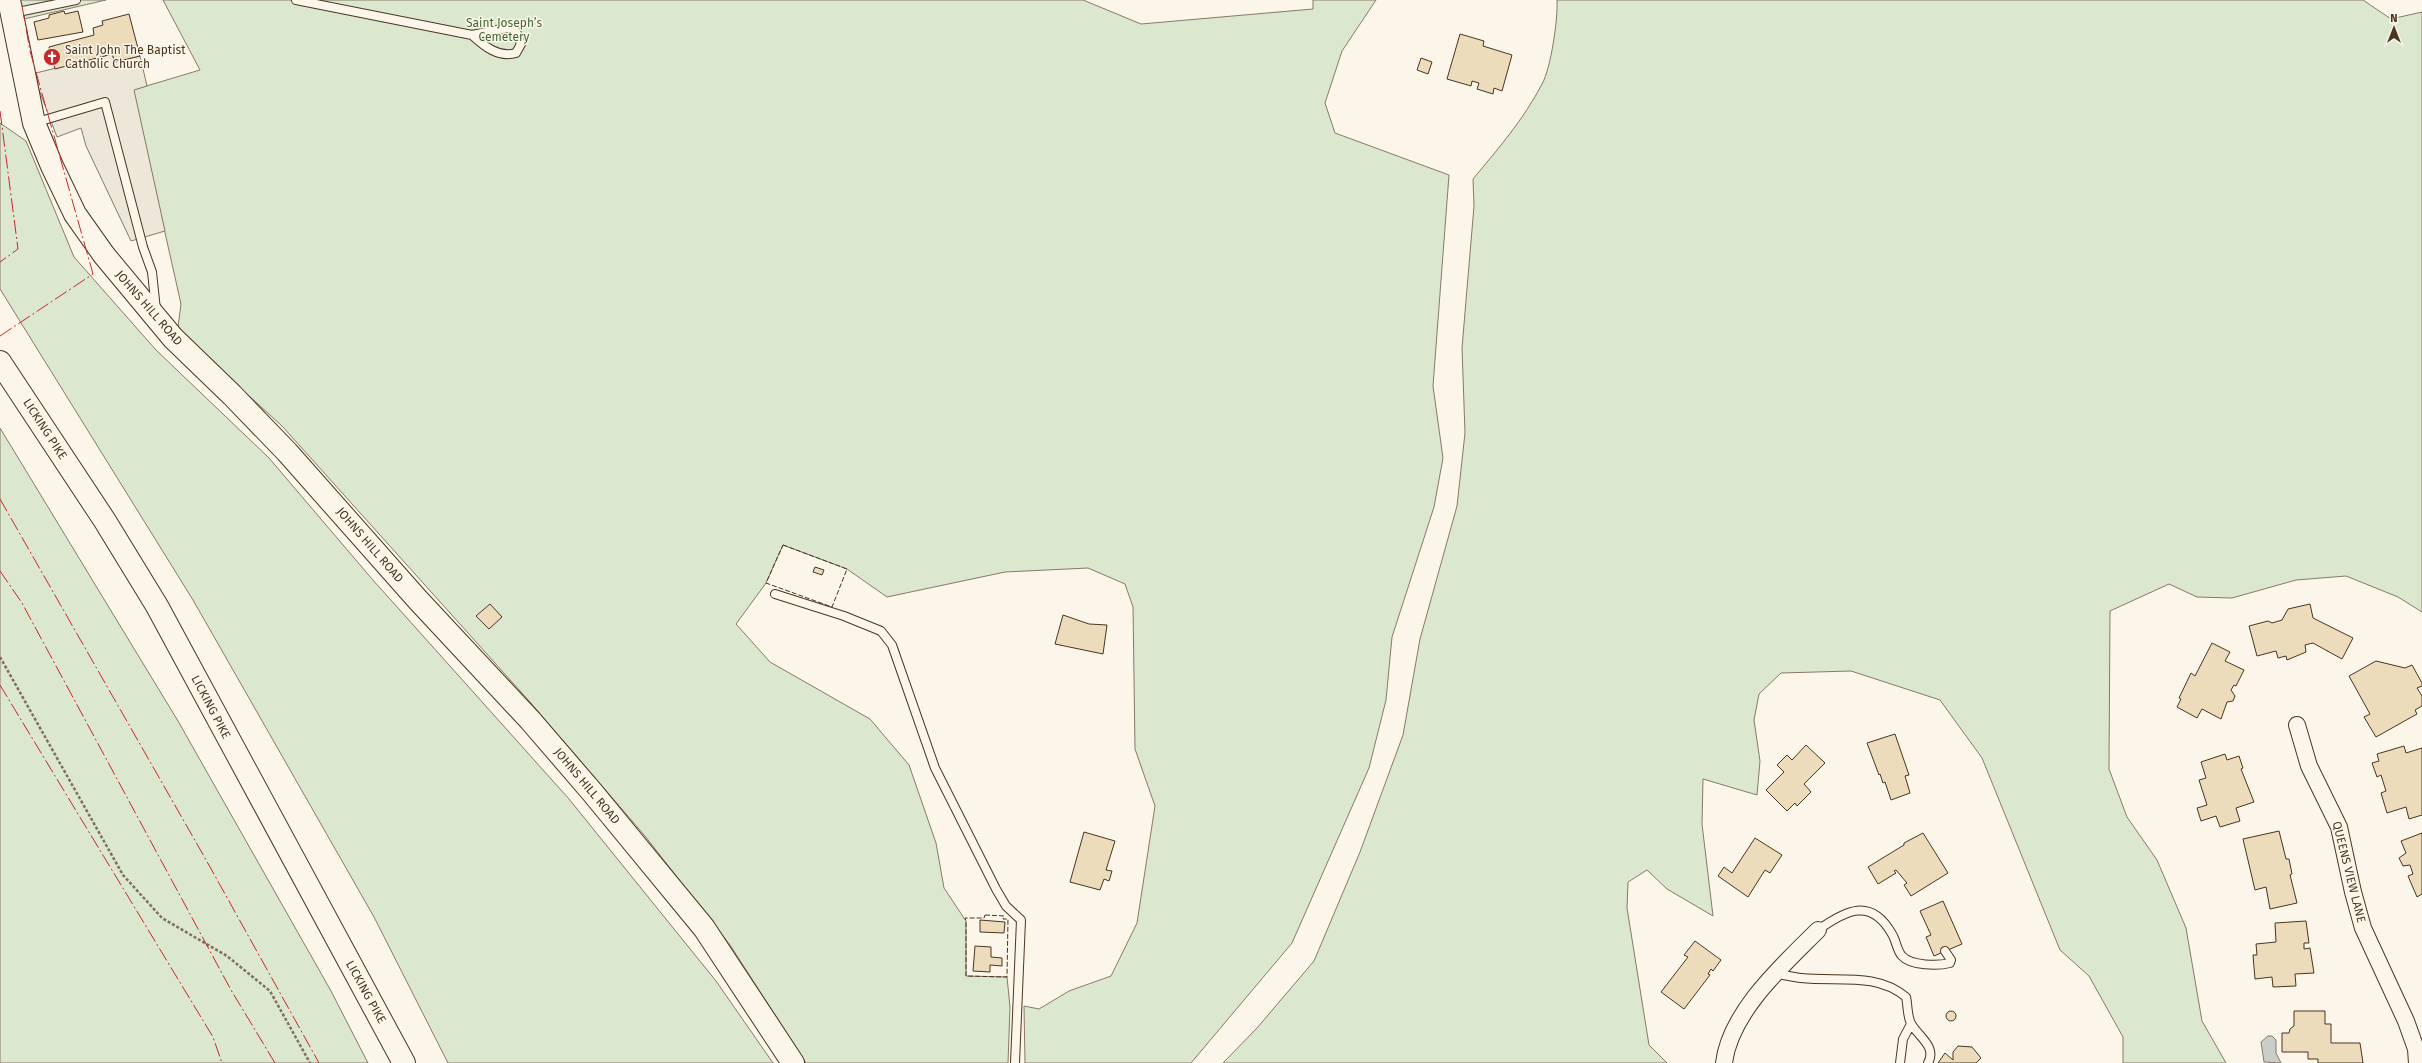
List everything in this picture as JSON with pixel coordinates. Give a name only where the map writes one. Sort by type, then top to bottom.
[{"type":"main road","name":"JOHNS HILL ROAD","points":[[10,7],[34,123],[75,214],[104,255],[158,320],[293,458],[418,600],[530,720],[592,792],[704,928],[793,1063]]},
{"type":"main road","name":"LICKING PIKE","points":[[0,362],[105,521],[157,606],[404,1063]]},
{"type":"street","name":"QUEENS VIEW LANE","points":[[2297,725],[2309,766],[2339,827],[2353,892],[2364,928],[2406,1021],[2416,1049],[2417,1063]]},
{"type":"street","points":[[1724,1063],[1734,1029],[1749,1004],[1818,930]]},
{"type":"lane","points":[[10,7],[76,0]]},
{"type":"lane","points":[[296,0],[311,1],[472,35],[507,28],[516,31],[521,44],[516,53],[507,55],[498,54],[472,35]]},
{"type":"lane","points":[[34,123],[105,102],[143,247],[152,272],[158,320]]},
{"type":"lane","points":[[775,594],[844,616],[881,631],[892,645],[935,768],[996,889],[1006,906],[1021,920],[1015,1063]]},
{"type":"lane","points":[[1818,930],[1844,914],[1864,910],[1875,914],[1887,925],[1901,956],[1906,960],[1943,965],[1950,963],[1951,960],[1946,951]]},
{"type":"lane","points":[[1777,974],[1802,978],[1849,978],[1874,982],[1895,988],[1906,998],[1911,1024],[1928,1044],[1930,1054],[1928,1063]]},
{"type":"lane","points":[[1900,1063],[1903,1038],[1911,1024]]},
{"type":"path","points":[[0,657],[123,875],[162,918],[227,956],[270,991],[310,1063]]},
{"type":"green space","points":[[20,0],[106,0],[24,19]]},
{"type":"green space","name":"Saint Joseph’s Cemetery","points":[[163,0],[1083,0],[1141,24],[1313,9],[1313,0],[1376,0],[1342,51],[1325,103],[1335,133],[1449,175],[1433,386],[1443,458],[1434,507],[1392,637],[1386,700],[1369,768],[1292,943],[1191,1063],[1025,1063],[1024,1006],[1039,1009],[1069,991],[1111,976],[1137,923],[1155,806],[1135,749],[1133,607],[1125,584],[1088,568],[1005,572],[887,597],[847,569],[783,545],[766,583],[736,624],[770,662],[870,719],[909,765],[936,843],[944,888],[966,921],[966,976],[1007,977],[1010,1007],[1008,1063],[806,1063],[730,945],[645,836],[530,702],[282,426],[236,384],[178,327],[181,304],[133,90],[200,70]]},
{"type":"green space","points":[[1557,0],[2363,0],[2391,19],[2422,12],[2422,612],[2398,597],[2346,576],[2296,580],[2232,598],[2197,597],[2169,584],[2110,611],[2109,769],[2127,817],[2157,860],[2186,928],[2202,1021],[2226,1063],[2123,1063],[2123,1037],[2089,976],[2060,950],[1982,758],[1940,700],[1851,671],[1781,673],[1759,694],[1754,720],[1760,761],[1757,795],[1703,779],[1702,824],[1713,916],[1667,889],[1647,870],[1628,882],[1627,908],[1649,1045],[1667,1063],[1223,1063],[1257,1028],[1314,961],[1360,852],[1403,735],[1420,639],[1457,506],[1465,433],[1462,348],[1474,206],[1473,179],[1519,122],[1542,84],[1548,67],[1553,43]]},
{"type":"green space","points":[[0,123],[26,141],[74,257],[156,350],[269,458],[372,579],[569,799],[716,981],[773,1063],[448,1063],[374,917],[193,600],[0,289]]},
{"type":"green space","points":[[0,428],[178,721],[331,991],[368,1063],[0,1063]]},
{"type":"shaded area","points":[[112,54],[115,62],[140,56],[147,86],[134,90],[165,231],[131,241],[86,146],[81,128],[57,137],[38,87],[36,73]]},
{"type":"shaded area","points":[[2268,1036],[2272,1036],[2276,1040],[2276,1053],[2281,1063],[2264,1062],[2261,1042]]},
{"type":"building","points":[[64,11],[65,14],[78,11],[83,32],[38,40],[34,22],[49,18],[49,15]]},
{"type":"building","points":[[129,14],[140,56],[115,62],[112,54],[55,69],[49,47],[94,35],[93,28],[103,25],[102,21]]},
{"type":"building","points":[[1460,34],[1484,41],[1483,46],[1512,55],[1502,91],[1494,88],[1493,94],[1477,89],[1479,83],[1472,81],[1471,86],[1447,79]]},
{"type":"building","points":[[1421,58],[1432,62],[1428,74],[1417,70]]},
{"type":"building","points":[[815,567],[824,570],[822,575],[813,572]]},
{"type":"building","points":[[490,604],[502,617],[489,629],[476,616]]},
{"type":"building","points":[[2310,604],[2313,618],[2353,638],[2342,659],[2313,643],[2305,645],[2306,652],[2287,660],[2286,656],[2278,658],[2276,651],[2257,656],[2249,626],[2268,621],[2272,623],[2282,620],[2288,609]]},
{"type":"building","points":[[1063,615],[1089,624],[1107,625],[1103,654],[1055,644]]},
{"type":"building","points":[[2212,643],[2230,652],[2225,661],[2244,670],[2236,686],[2234,685],[2231,690],[2235,696],[2233,701],[2227,702],[2221,719],[2202,709],[2197,718],[2177,707],[2181,699],[2179,698],[2191,673],[2195,676]]},
{"type":"building","points":[[2376,661],[2405,668],[2412,665],[2422,683],[2422,686],[2417,688],[2422,696],[2422,706],[2415,710],[2417,714],[2376,737],[2364,717],[2370,714],[2349,676]]},
{"type":"building","points":[[1895,734],[1909,775],[1905,776],[1910,793],[1891,800],[1885,782],[1883,783],[1880,774],[1879,775],[1867,743]]},
{"type":"building","points":[[1806,745],[1825,763],[1804,784],[1811,792],[1797,806],[1795,803],[1787,811],[1766,790],[1784,772],[1777,765],[1787,755],[1792,760]]},
{"type":"building","points":[[2404,746],[2406,753],[2422,748],[2422,815],[2409,819],[2406,807],[2387,813],[2381,793],[2386,791],[2381,775],[2377,777],[2372,763],[2379,761],[2377,754]]},
{"type":"building","points":[[2225,754],[2227,760],[2239,756],[2243,768],[2241,769],[2254,802],[2236,808],[2240,821],[2220,827],[2216,816],[2201,821],[2197,808],[2207,805],[2199,780],[2206,778],[2201,762]]},
{"type":"building","points":[[2279,831],[2286,859],[2289,859],[2292,874],[2290,875],[2297,903],[2270,909],[2266,887],[2255,890],[2243,839]]},
{"type":"building","points":[[1084,832],[1115,841],[1106,870],[1112,871],[1109,881],[1104,879],[1100,890],[1070,882]]},
{"type":"building","points":[[1923,833],[1948,873],[1911,896],[1904,885],[1907,883],[1896,870],[1894,871],[1896,873],[1878,884],[1868,867],[1904,845],[1904,843]]},
{"type":"building","points":[[2422,833],[2422,894],[2417,897],[2408,876],[2413,874],[2410,865],[2403,866],[2399,858],[2406,853],[2401,841]]},
{"type":"building","points":[[1755,838],[1782,855],[1770,873],[1765,870],[1748,897],[1718,876],[1724,867],[1732,873]]},
{"type":"building","points":[[1943,901],[1962,944],[1934,956],[1926,937],[1931,935],[1920,911]]},
{"type":"building","points":[[980,920],[1005,922],[1004,933],[980,932]]},
{"type":"building","points":[[2306,921],[2309,943],[2304,943],[2304,949],[2310,948],[2314,973],[2295,974],[2296,986],[2273,987],[2272,977],[2255,979],[2253,955],[2257,955],[2256,944],[2276,942],[2275,923]]},
{"type":"building","points":[[1695,941],[1721,960],[1713,971],[1711,969],[1708,974],[1710,975],[1684,1009],[1661,992],[1688,957],[1684,955]]},
{"type":"building","points":[[975,946],[991,947],[991,957],[1002,958],[1002,966],[990,965],[990,972],[973,971]]},
{"type":"building","points":[[1951,1011],[1956,1016],[1951,1021],[1946,1016]]},
{"type":"building","points":[[2294,1011],[2325,1011],[2325,1024],[2331,1024],[2331,1043],[2360,1043],[2363,1063],[2318,1063],[2318,1059],[2308,1059],[2308,1052],[2282,1052],[2282,1033],[2289,1033],[2290,1029],[2294,1026]]},
{"type":"building","points":[[1958,1046],[1972,1047],[1981,1058],[1976,1063],[1938,1063],[1945,1053],[1953,1060],[1953,1052]]},
{"type":"fence","points":[[783,545],[847,569],[832,607],[766,583],[783,545]]},
{"type":"fence","points":[[985,915],[1004,916],[1003,919],[1008,919],[1007,977],[966,976],[965,918],[984,918],[985,915]]},
{"type":"power","points":[[0,336],[93,274],[30,51],[21,0]]},
{"type":"power","points":[[0,111],[18,249],[0,262]]},
{"type":"power","points":[[0,499],[205,858],[319,1063]]},
{"type":"power","points":[[0,571],[22,603],[231,990],[275,1063]]},
{"type":"power","points":[[0,685],[213,1037],[222,1063]]},
{"type":"place","name":"Saint John The Baptist Catholic Church","points":[[52,57]]}]
